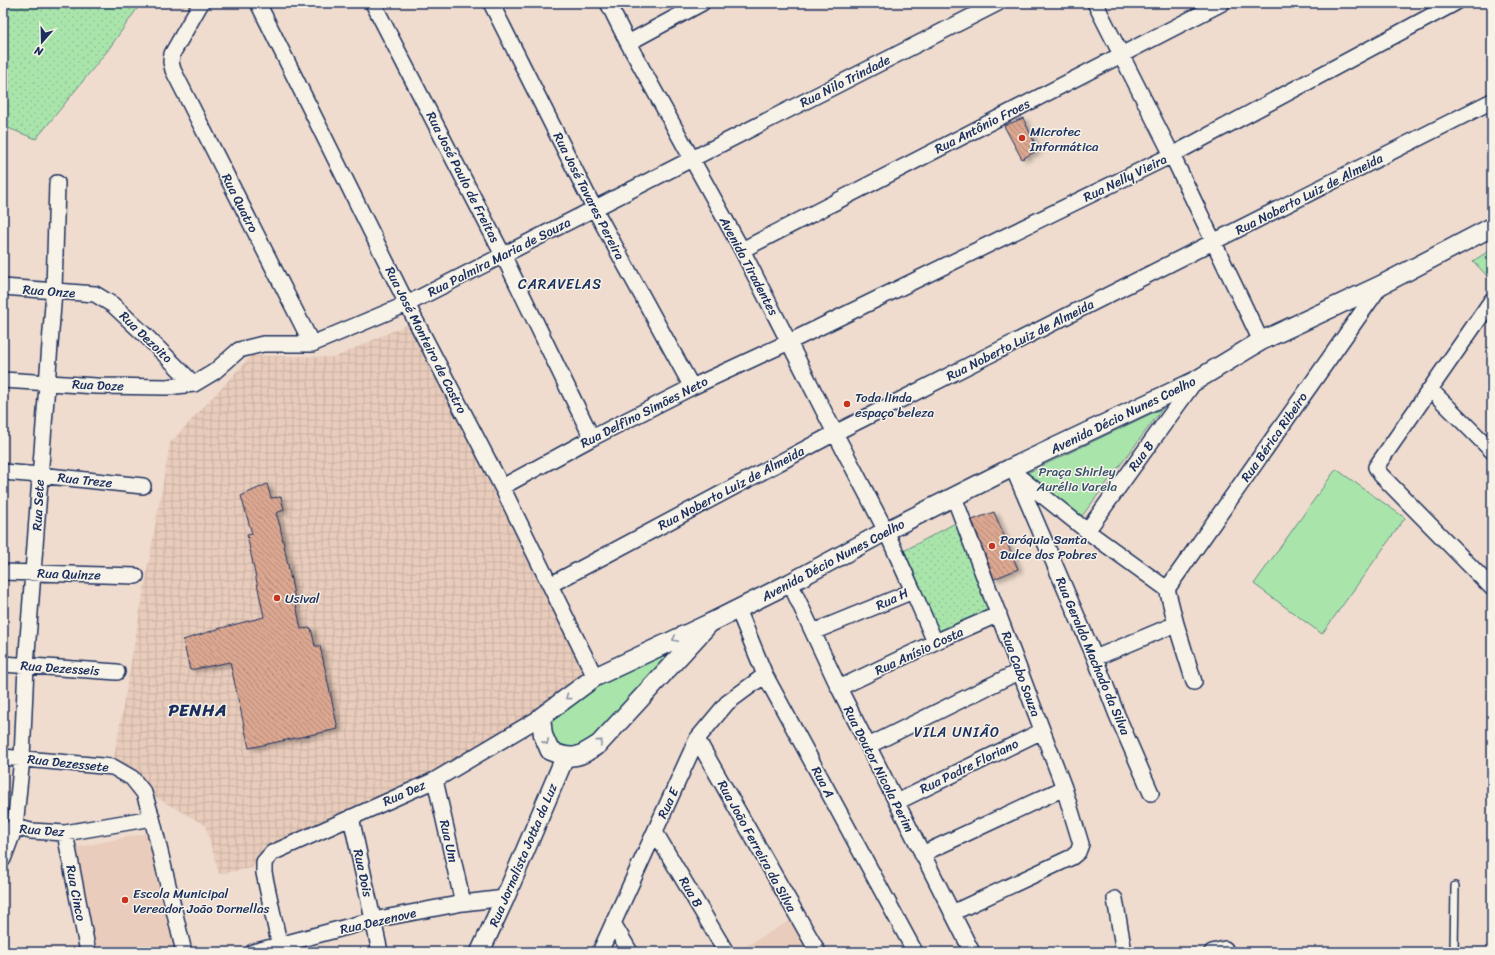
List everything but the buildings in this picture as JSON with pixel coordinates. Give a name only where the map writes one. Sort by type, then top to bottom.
[{"type":"street","name":"Rua Quatro","points":[[201,3],[172,54],[170,62],[312,344]]},
{"type":"street","name":"Rua José Monteiro de Castro","points":[[258,3],[407,304],[502,487],[594,677]]},
{"type":"street","name":"Rua José Paulo de Freitas","points":[[373,3],[503,255],[592,438]]},
{"type":"street","name":"Rua José Tavares Pereira","points":[[492,3],[594,208],[692,387]]},
{"type":"street","name":"Avenida Tiradentes","points":[[608,3],[628,43],[742,250],[886,531]]},
{"type":"street","points":[[628,43],[702,3]]},
{"type":"street","name":"Rua Nilo Trindade","points":[[691,159],[998,3]]},
{"type":"street","points":[[1095,3],[1172,154],[1262,341]]},
{"type":"street","name":"Rua Antônio Froes","points":[[742,250],[1222,3]]},
{"type":"street","name":"Rua Nelly Vieira","points":[[789,342],[1172,154],[1455,3]]},
{"type":"street","name":"Rua Noberto Luiz de Almeida","points":[[550,585],[835,433],[1492,101]]},
{"type":"street","name":"Rua Palmira Maria de Souza","points":[[194,384],[214,372],[239,350],[263,344],[312,344],[407,304],[691,159]]},
{"type":"street","name":"Rua Sete","points":[[3,859],[22,758],[26,666],[34,573],[39,475],[54,291],[57,183]]},
{"type":"street","name":"Avenida Décio Nunes Coelho","points":[[541,717],[594,677],[710,623],[954,497],[1012,472],[1195,381],[1262,341],[1381,285],[1492,227]]},
{"type":"street","name":"Rua Bérica Ribeiro","points":[[1167,589],[1381,285]]},
{"type":"street","name":"Rua Onze","points":[[3,287],[95,294]]},
{"type":"street","name":"Rua Dezoito","points":[[95,294],[113,305],[194,384]]},
{"type":"street","points":[[1490,308],[1376,467],[1381,475],[1492,588]]},
{"type":"street","name":"Rua Delfino Simões Neto","points":[[502,487],[592,438],[692,387],[789,342]]},
{"type":"street","name":"Rua Doze","points":[[3,380],[96,386],[167,387],[194,384]]},
{"type":"street","name":"Rua B","points":[[1087,531],[1195,381]]},
{"type":"street","points":[[1431,390],[1492,452]]},
{"type":"street","name":"Rua Treze","points":[[3,472],[143,486]]},
{"type":"street","points":[[1012,472],[1087,531],[1167,589],[1194,682]]},
{"type":"street","name":"Rua Geraldo Machado da Silva","points":[[1012,472],[1095,658],[1150,793]]},
{"type":"street","name":"Rua Cabo Souza","points":[[952,913],[1072,857],[1078,852],[1081,844],[1064,788],[954,497]]},
{"type":"street","name":"Rua H","points":[[813,632],[913,591],[886,531]]},
{"type":"street","name":"Rua Quinze","points":[[3,572],[136,576]]},
{"type":"street","name":"Rua Doutor Nicola Perim","points":[[790,583],[839,688],[972,952]]},
{"type":"street","points":[[913,591],[935,642]]},
{"type":"street","name":"Rua A","points":[[738,609],[765,674],[915,952]]},
{"type":"street","name":"Rua Anísio Costa","points":[[839,688],[935,642],[999,614]]},
{"type":"street","points":[[541,717],[543,735],[550,751],[565,757],[580,756],[599,744],[710,623]]},
{"type":"street","points":[[1095,658],[1176,624]]},
{"type":"street","name":"Rua Dezesseis","points":[[3,664],[117,672]]},
{"type":"street","points":[[868,746],[1020,671]]},
{"type":"street","name":"Rua E","points":[[600,952],[697,740],[727,703],[765,674]]},
{"type":"street","name":"Rua Dez","points":[[280,949],[264,873],[264,862],[272,853],[435,780],[541,717]]},
{"type":"street","name":"Rua Padre Floriano","points":[[897,802],[1042,731]]},
{"type":"street","name":"Rua João Ferreira da Silva","points":[[697,740],[818,952]]},
{"type":"street","name":"Rua Dezessete","points":[[3,757],[113,767],[132,778],[144,793],[152,818]]},
{"type":"street","name":"Rua Jornalista Jotta da Luz","points":[[480,952],[505,898],[565,757]]},
{"type":"street","name":"Rua Um","points":[[435,780],[463,903]]},
{"type":"street","points":[[922,854],[1064,788]]},
{"type":"street","name":"Rua Dois","points":[[352,817],[380,952]]},
{"type":"street","points":[[152,818],[184,952]]},
{"type":"street","name":"Rua Dez","points":[[9,830],[65,833],[152,818]]},
{"type":"street","name":"Rua B","points":[[655,832],[726,952]]},
{"type":"street","name":"Rua Cinco","points":[[65,833],[88,952]]},
{"type":"street","name":"Rua Dezenove","points":[[253,952],[280,949],[373,920],[463,903],[505,898]]},
{"type":"street","points":[[1115,899],[1124,952]]},
{"type":"street","points":[[613,923],[630,952]]},
{"type":"lane","points":[[1454,952],[1455,886]]},
{"type":"shaded area","points":[[410,323],[584,674],[542,707],[435,773],[262,855],[252,868],[219,874],[205,825],[146,792],[113,763],[170,443],[251,356],[336,357]]},
{"type":"shaded area","name":"Escola Municipal Vereador João Dornellas","points":[[152,832],[176,952],[95,952],[74,848]]},
{"type":"shaded area","points":[[791,920],[808,952],[736,952]]},
{"type":"green space","points":[[3,3],[141,3],[108,50],[36,139],[3,126]]},
{"type":"green space","points":[[1492,249],[1492,281],[1473,261]]},
{"type":"green space","name":"Praça Shirley Aurélia Varela","points":[[1163,408],[1082,516],[1025,474]]},
{"type":"green space","points":[[1336,469],[1405,518],[1322,634],[1254,584]]},
{"type":"green space","points":[[959,521],[993,612],[938,636],[900,553]]},
{"type":"green space","points":[[680,644],[592,739],[579,746],[571,748],[558,745],[552,739],[548,731],[548,725],[551,715],[556,707]]},
{"type":"place","name":"Microtec Informática","points":[[1022,138]]},
{"type":"place","name":"Toda linda espaço beleza","points":[[847,404]]},
{"type":"place","name":"Paróquia Santa Dulce dos Pobres","points":[[992,546]]},
{"type":"place","name":"Usival","points":[[277,598]]},
{"type":"place","name":"Escola Municipal Vereador João Dornellas","points":[[125,900]]},
{"type":"district","name":"CARAVELAS","points":[[560,284]]},
{"type":"district","name":"PENHA","points":[[198,710]]},
{"type":"district","name":"VILA UNIÃO","points":[[957,732]]}]
